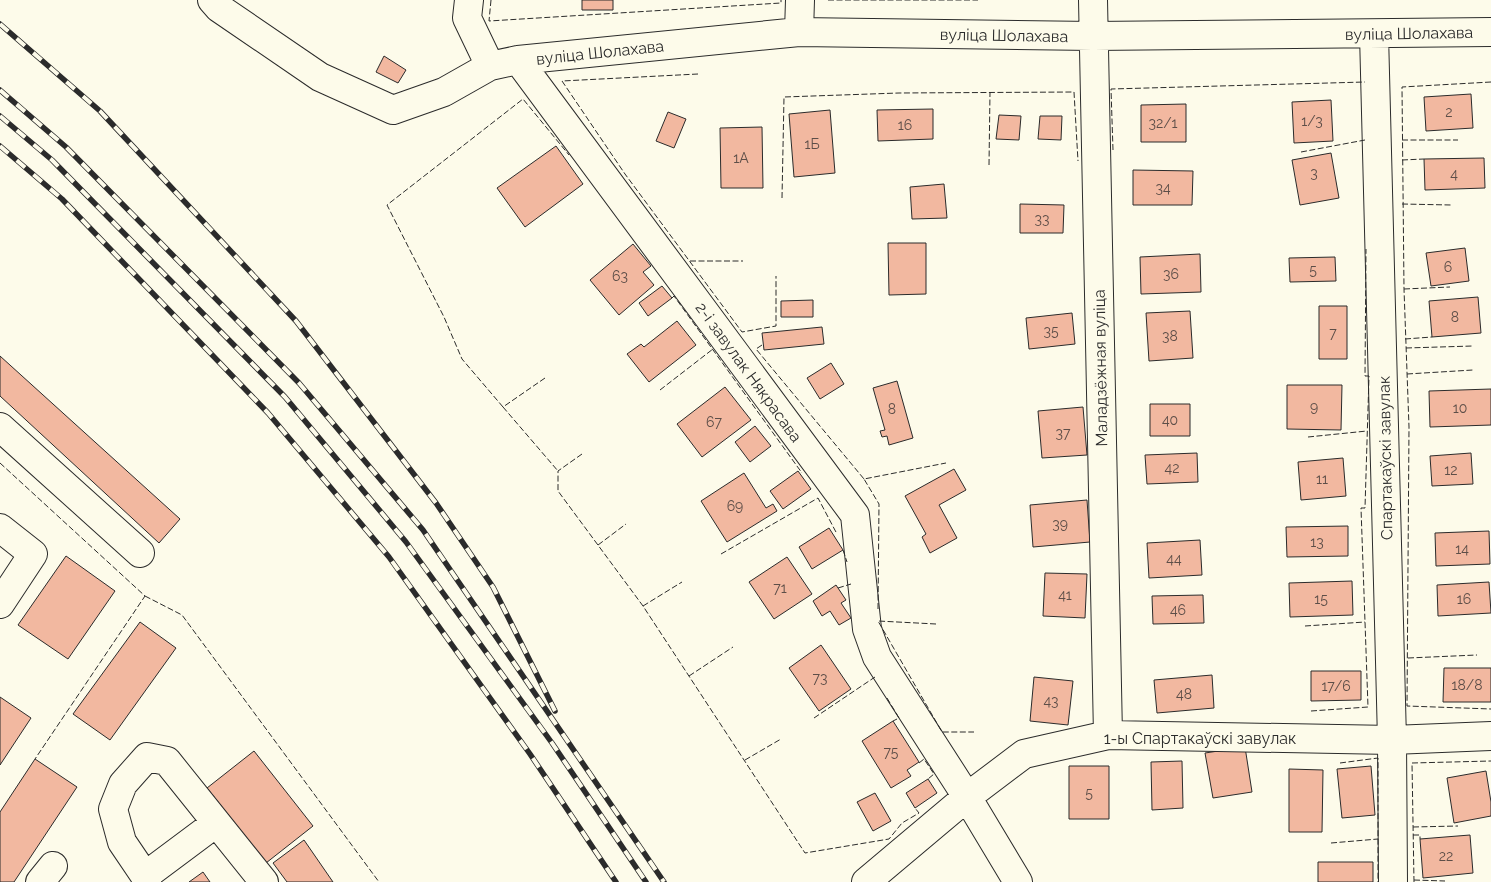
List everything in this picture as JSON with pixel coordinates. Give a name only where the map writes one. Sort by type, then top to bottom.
[{"type":"street","points":[[212,0],[220,8],[320,77],[393,110],[444,92],[490,66],[518,60]]},
{"type":"street","points":[[468,0],[467,18],[490,66]]},
{"type":"street","points":[[799,32],[800,0]]},
{"type":"street","name":"Маладзёжная вуліца","points":[[1093,0],[1108,735]]},
{"type":"street","name":"вуліца Шолахава","points":[[518,60],[799,32],[1093,36],[1491,32]]},
{"type":"street","name":"Спартакаўскі завулак","points":[[1374,34],[1392,740],[1393,882]]},
{"type":"street","name":"2-і завулак Някрасава","points":[[518,60],[855,515],[867,629],[876,657],[967,798],[1018,882]]},
{"type":"street","points":[[0,427],[140,553]]},
{"type":"street","points":[[0,528],[33,554],[0,604]]},
{"type":"street","name":"1-ы Спартакаўскі завулак","points":[[866,882],[967,798],[1024,754],[1108,735],[1392,740],[1491,736]]},
{"type":"street","points":[[216,822],[146,879],[122,842],[113,809],[123,784],[146,758],[167,761],[216,822],[264,882]]},
{"type":"building","points":[[582,0],[613,0],[613,10],[582,10]]},
{"type":"building","points":[[384,56],[406,70],[398,83],[376,72]]},
{"type":"building","points":[[1471,94],[1473,128],[1426,131],[1424,97]]},
{"type":"building","points":[[1331,100],[1333,141],[1294,143],[1292,102]]},
{"type":"building","points":[[1186,104],[1186,142],[1141,142],[1141,105]]},
{"type":"building","points":[[933,109],[933,139],[878,141],[877,110]]},
{"type":"building","points":[[830,110],[835,173],[794,177],[789,114]]},
{"type":"building","points":[[668,112],[686,119],[674,148],[656,141]]},
{"type":"building","points":[[999,115],[1021,116],[1019,140],[996,139]]},
{"type":"building","points":[[1040,116],[1062,116],[1061,140],[1038,139]]},
{"type":"building","points":[[762,127],[763,188],[721,188],[720,128]]},
{"type":"building","points":[[556,146],[583,184],[525,227],[497,188]]},
{"type":"building","points":[[1331,153],[1339,198],[1300,205],[1292,160]]},
{"type":"building","points":[[1484,158],[1485,188],[1425,190],[1424,159]]},
{"type":"building","points":[[1133,170],[1193,171],[1192,205],[1133,205]]},
{"type":"building","points":[[944,184],[947,218],[912,219],[910,187]]},
{"type":"building","points":[[1020,204],[1064,205],[1063,233],[1020,233]]},
{"type":"building","points":[[888,243],[926,243],[926,294],[889,295]]},
{"type":"building","points":[[633,244],[651,266],[643,272],[654,285],[619,315],[590,280]]},
{"type":"building","points":[[1465,248],[1469,281],[1431,286],[1426,253]]},
{"type":"building","points":[[1200,254],[1201,292],[1141,294],[1140,257]]},
{"type":"building","points":[[1335,257],[1336,281],[1290,282],[1289,258]]},
{"type":"building","points":[[662,286],[672,298],[648,316],[639,303]]},
{"type":"building","points":[[1478,297],[1481,333],[1432,337],[1429,301]]},
{"type":"building","points":[[813,300],[813,317],[781,317],[781,301]]},
{"type":"building","points":[[1319,306],[1347,306],[1347,359],[1319,359]]},
{"type":"building","points":[[1190,311],[1193,358],[1149,361],[1146,313]]},
{"type":"building","points":[[1072,313],[1075,344],[1029,349],[1026,318]]},
{"type":"building","points":[[677,321],[696,345],[649,382],[627,354],[641,344],[644,347]]},
{"type":"building","points":[[822,327],[824,344],[764,350],[762,333]]},
{"type":"building","points":[[0,356],[180,519],[159,543],[0,396]]},
{"type":"building","points":[[831,363],[844,384],[820,399],[807,378]]},
{"type":"building","points":[[897,381],[913,438],[889,445],[887,436],[882,437],[880,431],[885,430],[873,388]]},
{"type":"building","points":[[1287,385],[1342,385],[1341,430],[1287,429]]},
{"type":"building","points":[[725,387],[751,420],[702,457],[677,424]]},
{"type":"building","points":[[1491,389],[1491,425],[1430,427],[1429,391]]},
{"type":"building","points":[[1150,404],[1190,404],[1190,436],[1150,436]]},
{"type":"building","points":[[1083,407],[1087,455],[1042,458],[1038,411]]},
{"type":"building","points":[[755,426],[771,446],[750,462],[735,442]]},
{"type":"building","points":[[1197,453],[1198,482],[1147,484],[1145,455]]},
{"type":"building","points":[[1471,453],[1473,484],[1432,486],[1430,456]]},
{"type":"building","points":[[1343,458],[1346,496],[1301,500],[1298,462]]},
{"type":"building","points":[[954,469],[966,490],[939,505],[957,538],[930,553],[922,537],[926,534],[905,496]]},
{"type":"building","points":[[798,471],[811,489],[783,509],[770,491]]},
{"type":"building","points":[[744,473],[766,508],[773,504],[777,511],[727,542],[701,501]]},
{"type":"building","points":[[1087,500],[1090,542],[1033,547],[1030,505]]},
{"type":"building","points":[[1348,526],[1348,556],[1287,557],[1286,527]]},
{"type":"building","points":[[829,528],[843,550],[812,569],[799,547]]},
{"type":"building","points":[[1489,531],[1490,564],[1436,566],[1435,533]]},
{"type":"building","points":[[1200,540],[1202,575],[1149,578],[1147,543]]},
{"type":"building","points":[[66,556],[115,591],[68,659],[18,625]]},
{"type":"building","points":[[787,557],[812,594],[774,619],[749,582]]},
{"type":"building","points":[[1045,573],[1087,574],[1085,618],[1043,616]]},
{"type":"building","points":[[1352,581],[1353,615],[1290,617],[1289,583]]},
{"type":"building","points":[[1489,582],[1491,613],[1438,616],[1437,585]]},
{"type":"building","points":[[836,585],[846,600],[841,603],[851,618],[839,625],[830,611],[822,616],[813,601]]},
{"type":"building","points":[[1203,595],[1204,623],[1153,624],[1152,596]]},
{"type":"building","points":[[140,622],[176,648],[110,740],[73,714]]},
{"type":"building","points":[[821,645],[851,689],[819,711],[789,668]]},
{"type":"building","points":[[1444,668],[1491,668],[1491,702],[1443,702]]},
{"type":"building","points":[[1311,671],[1361,671],[1361,700],[1311,701]]},
{"type":"building","points":[[1212,675],[1214,708],[1157,713],[1154,680]]},
{"type":"building","points":[[1034,677],[1073,681],[1068,725],[1030,721]]},
{"type":"building","points":[[0,697],[31,718],[0,765]]},
{"type":"building","points":[[893,721],[919,762],[907,770],[911,776],[891,788],[862,741]]},
{"type":"building","points":[[1245,747],[1252,792],[1213,798],[1205,753]]},
{"type":"building","points":[[254,751],[313,826],[266,863],[207,788]]},
{"type":"building","points":[[35,759],[77,787],[14,882],[0,882],[0,812]]},
{"type":"building","points":[[1182,761],[1183,808],[1152,810],[1151,762]]},
{"type":"building","points":[[1069,766],[1109,766],[1109,819],[1069,819]]},
{"type":"building","points":[[1371,766],[1375,815],[1342,818],[1337,769]]},
{"type":"building","points":[[1289,769],[1323,770],[1322,832],[1289,832]]},
{"type":"building","points":[[1486,771],[1491,802],[1491,816],[1454,823],[1447,778]]},
{"type":"building","points":[[928,779],[937,793],[915,808],[906,793]]},
{"type":"building","points":[[875,793],[891,821],[873,831],[857,802]]},
{"type":"building","points":[[1470,835],[1473,873],[1423,878],[1420,839]]},
{"type":"building","points":[[304,840],[333,882],[287,882],[273,863]]},
{"type":"building","points":[[1318,862],[1373,862],[1373,882],[1318,882]]},
{"type":"building","points":[[203,872],[210,882],[189,882]]},
{"type":"railway","points":[[0,24],[100,111],[296,321],[436,503],[493,587],[555,711]]},
{"type":"railway","points":[[0,90],[66,147],[299,383],[423,530],[664,882]]},
{"type":"railway","points":[[0,116],[52,160],[285,397],[406,542],[552,743],[646,882]]},
{"type":"railway","points":[[0,146],[62,199],[268,413],[389,557],[530,754],[616,882]]},
{"type":"fence","points":[[491,0],[489,21],[781,3],[781,0]]},
{"type":"fence","points":[[828,0],[978,0]]},
{"type":"fence","points":[[698,74],[562,81],[625,174],[742,332],[776,326],[776,276]]},
{"type":"fence","points":[[1113,150],[1111,89],[1365,82]]},
{"type":"fence","points":[[1491,82],[1402,87],[1404,289],[1409,427],[1407,706],[1491,709]]},
{"type":"fence","points":[[989,165],[990,92]]},
{"type":"fence","points":[[782,198],[784,97],[899,93],[1074,92],[1078,161]]},
{"type":"fence","points":[[545,378],[503,407],[462,359],[444,317],[387,205],[523,99],[569,155]]},
{"type":"fence","points":[[1301,152],[1365,140]]},
{"type":"fence","points":[[1402,140],[1458,140]]},
{"type":"fence","points":[[1402,160],[1424,159]]},
{"type":"fence","points":[[1402,204],[1451,205]]},
{"type":"fence","points":[[1311,711],[1368,707],[1361,508],[1365,508],[1369,376],[1365,376],[1366,249]]},
{"type":"fence","points":[[690,261],[743,261]]},
{"type":"fence","points":[[1404,289],[1450,287]]},
{"type":"fence","points":[[672,298],[674,296],[802,473]]},
{"type":"fence","points":[[1405,339],[1432,337]]},
{"type":"fence","points":[[762,345],[756,349],[864,479]]},
{"type":"fence","points":[[1406,348],[1473,346]]},
{"type":"fence","points":[[660,390],[713,349]]},
{"type":"fence","points":[[1407,374],[1473,370]]},
{"type":"fence","points":[[503,407],[558,471]]},
{"type":"fence","points":[[1308,437],[1367,431]]},
{"type":"fence","points":[[582,454],[558,471],[558,491],[643,606],[805,853],[889,839],[902,823],[919,813],[915,808]]},
{"type":"fence","points":[[0,463],[145,596],[35,759]]},
{"type":"fence","points":[[878,609],[879,504],[864,479],[946,463]]},
{"type":"fence","points":[[721,554],[818,498],[837,534]]},
{"type":"fence","points":[[598,545],[626,524]]},
{"type":"fence","points":[[843,550],[847,562]]},
{"type":"fence","points":[[643,606],[682,582]]},
{"type":"fence","points":[[838,588],[851,584]]},
{"type":"fence","points":[[145,596],[182,615],[379,882]]},
{"type":"fence","points":[[936,624],[878,621],[942,732],[974,732]]},
{"type":"fence","points":[[1305,626],[1365,622]]},
{"type":"fence","points":[[689,676],[733,647]]},
{"type":"fence","points":[[1408,658],[1477,655]]},
{"type":"fence","points":[[814,718],[875,677]]},
{"type":"fence","points":[[887,698],[899,718],[893,721]]},
{"type":"fence","points":[[745,760],[781,739]]},
{"type":"fence","points":[[1340,763],[1378,758],[1378,882]]},
{"type":"fence","points":[[919,763],[924,759],[934,774],[928,779]]},
{"type":"fence","points":[[1414,882],[1412,763],[1491,761]]},
{"type":"fence","points":[[1413,827],[1458,826]]},
{"type":"fence","points":[[1413,835],[1420,835],[1420,839]]},
{"type":"fence","points":[[1331,843],[1378,839]]},
{"type":"fence","points":[[1414,880],[1445,881]]}]
